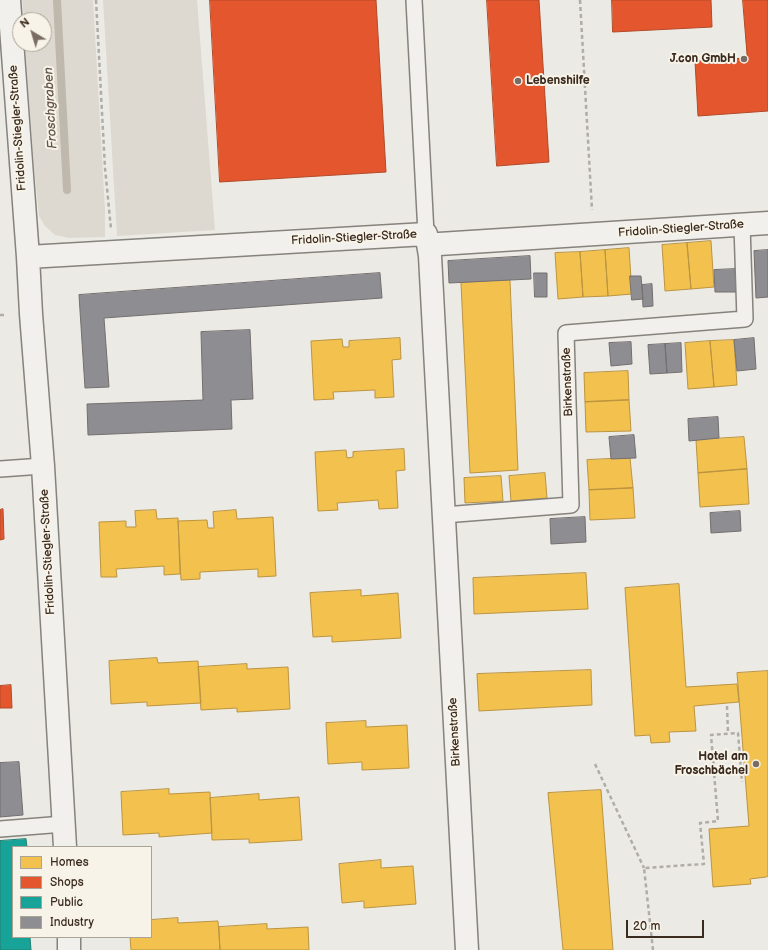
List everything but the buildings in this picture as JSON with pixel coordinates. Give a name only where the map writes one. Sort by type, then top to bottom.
[{"type":"street","name":"Fridolin-Stiegler-Straße","points":[[6,10],[28,257],[43,466],[65,846]]},
{"type":"street","name":"Fridolin-Stiegler-Straße","points":[[28,257],[112,251],[595,234],[768,223]]},
{"type":"street","name":"Birkenstraße","points":[[427,239],[430,256],[467,950]]},
{"type":"street","points":[[69,938],[70,950]]},
{"type":"lane","points":[[414,0],[427,239]]},
{"type":"lane","name":"Birkenstraße","points":[[444,515],[571,505],[566,333],[745,320],[742,225]]},
{"type":"lane","points":[[0,469],[43,466]]},
{"type":"lane","points":[[0,829],[64,824]]},
{"type":"path","points":[[96,0],[105,168],[112,251]]},
{"type":"path","points":[[580,0],[595,234]]},
{"type":"path","points":[[727,706],[728,733]]},
{"type":"path","points":[[644,868],[704,864],[700,823],[718,821],[711,735],[738,733],[742,782]]},
{"type":"path","points":[[595,764],[644,868],[653,950]]},
{"type":"shaded area","points":[[22,0],[93,0],[105,210],[105,237],[69,238],[55,235],[45,226],[39,216],[26,52],[52,52],[52,12],[23,12]]},
{"type":"shaded area","points":[[103,0],[197,0],[215,230],[117,236]]},
{"type":"waterway","name":"Froschgraben","points":[[57,0],[67,190]]},
{"type":"place","name":"J.con GmbH","points":[[744,59]]},
{"type":"place","name":"Lebenshilfe","points":[[518,81]]},
{"type":"place","name":"Hotel am Froschbächel","points":[[756,764]]}]
